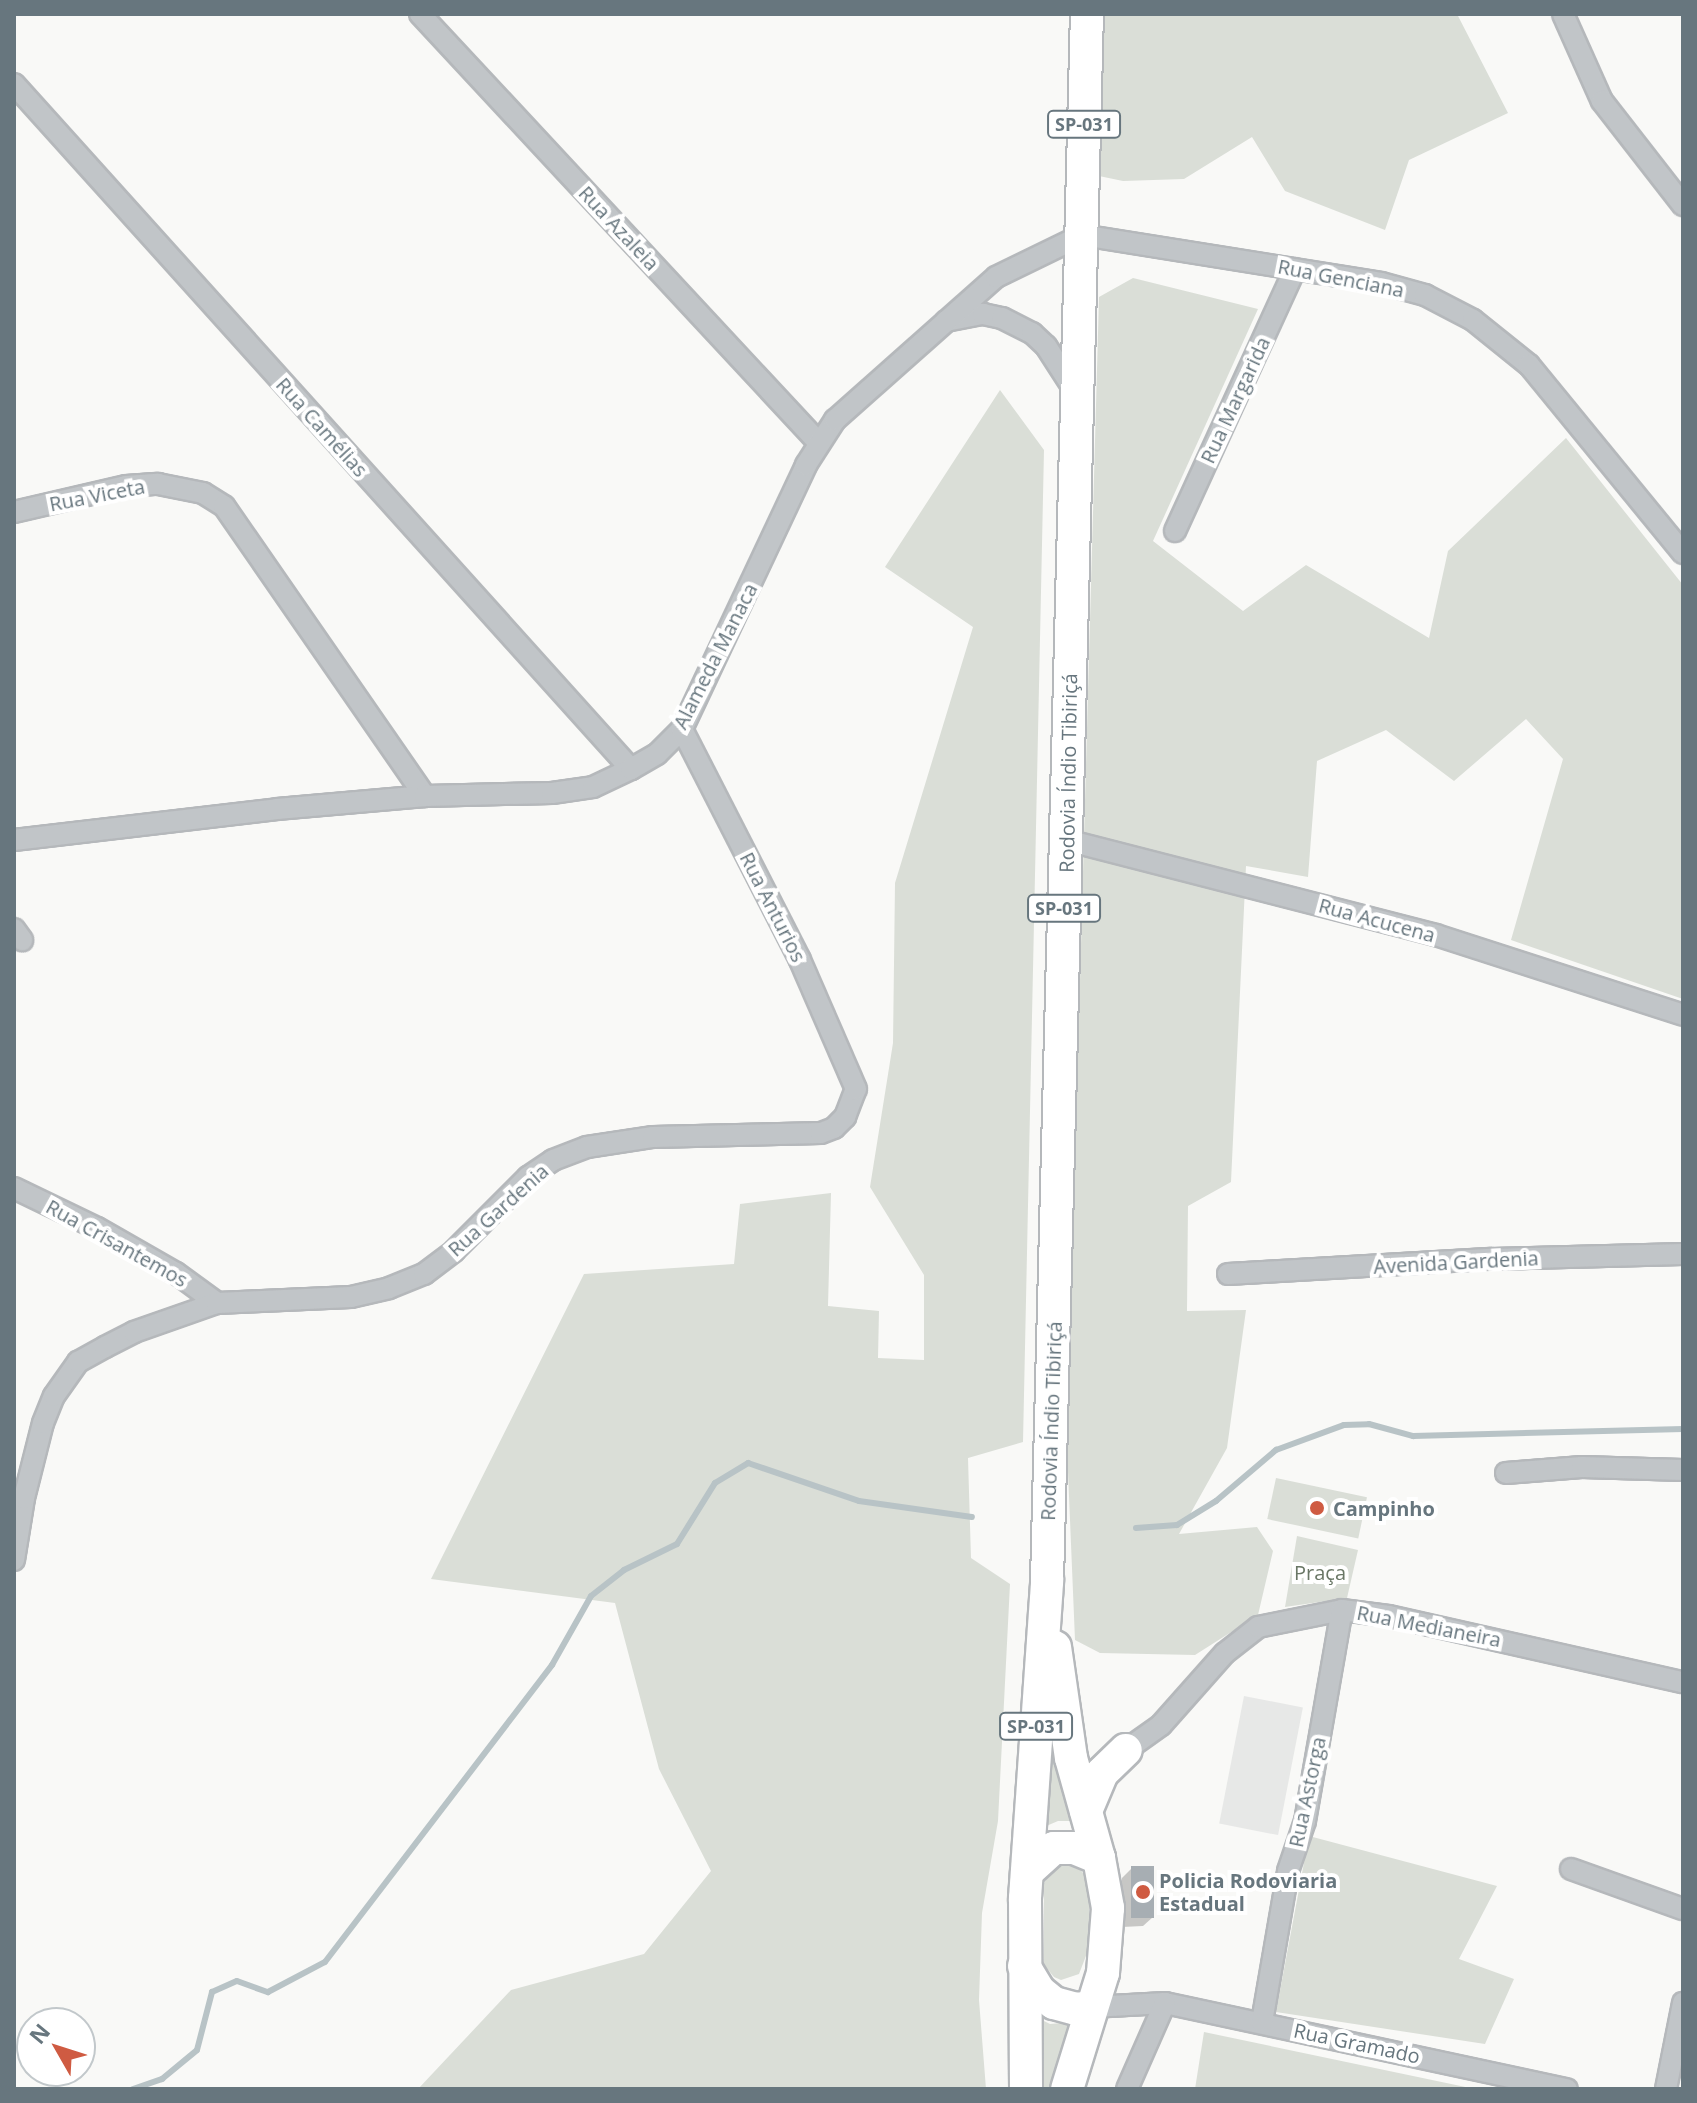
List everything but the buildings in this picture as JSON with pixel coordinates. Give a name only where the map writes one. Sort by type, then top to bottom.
[{"type":"highway","name":"Rodovia Índio Tibiriçá","points":[[1026,2089],[1027,1872],[1047,1581],[1087,14]]},
{"type":"highway","name":"Rodovia Índio Tibiriçá","points":[[1047,1581],[1071,1758],[1099,1858],[1108,1908],[1103,1973],[1067,2089]]},
{"type":"highway","points":[[1066,1721],[1080,1738],[1097,1750],[1126,1750]]},
{"type":"highway","points":[[1086,1811],[1102,1773],[1126,1750]]},
{"type":"highway","points":[[1027,1872],[1054,1848],[1074,1848],[1099,1858]]},
{"type":"highway","points":[[1028,1973],[1059,1990],[1070,1989],[1103,1973]]},
{"type":"highway","points":[[1028,1973],[1054,2003],[1076,2009],[1092,2007]]},
{"type":"street","name":"Rua Azaleia","points":[[420,14],[818,442]]},
{"type":"street","points":[[1563,14],[1602,101],[1683,205]]},
{"type":"street","name":"Rua Camélias","points":[[14,84],[631,769]]},
{"type":"street","name":"Alameda Manaca","points":[[14,840],[277,809],[425,796],[552,793],[593,787],[631,769],[657,754],[682,729],[818,442],[835,420],[996,277],[1082,235]]},
{"type":"street","name":"Rua Genciana","points":[[1082,235],[1381,283],[1425,295],[1473,320],[1529,365],[1683,553]]},
{"type":"street","name":"Rua Margarida","points":[[1175,531],[1295,269]]},
{"type":"street","points":[[946,321],[983,314],[1002,318],[1032,333],[1046,346],[1077,394]]},
{"type":"street","name":"Rua Viceta","points":[[14,512],[126,486],[158,484],[203,493],[224,506],[425,796]]},
{"type":"street","name":"Rua Anturios","points":[[682,729],[800,960],[856,1089]]},
{"type":"street","name":"Rua Acucena","points":[[1066,840],[1436,935],[1683,1015]]},
{"type":"street","name":"Rua Gardenia","points":[[14,1560],[24,1498],[43,1423],[63,1379],[78,1362],[134,1332],[217,1303],[351,1297],[389,1288],[424,1274],[454,1251],[528,1177],[553,1160],[587,1147],[653,1137],[821,1133],[834,1128],[845,1117],[856,1089]]},
{"type":"street","name":"Rua Crisantemos","points":[[14,1188],[111,1236],[176,1273],[217,1303]]},
{"type":"street","name":"Avenida Gardenia","points":[[1228,1274],[1492,1259],[1683,1254]]},
{"type":"street","points":[[1506,1473],[1582,1467],[1683,1470]]},
{"type":"street","name":"Rua Medianeira","points":[[1126,1750],[1161,1725],[1225,1653],[1258,1627],[1342,1610],[1389,1616],[1683,1682]]},
{"type":"street","name":"Rua Astorga","points":[[1262,2022],[1288,1871],[1305,1821],[1342,1610]]},
{"type":"street","points":[[1571,1869],[1683,1909]]},
{"type":"street","name":"Rua Gramado","points":[[1103,1973],[1126,1994],[1156,2004],[1262,2022],[1567,2089]]},
{"type":"street","points":[[1666,2089],[1683,2003]]},
{"type":"street","points":[[1127,2089],[1156,2004]]},
{"type":"street","name":"Rua Gramado","points":[[1092,2007],[1156,2004]]},
{"type":"shaded area","points":[[1244,1696],[1303,1707],[1278,1835],[1219,1824]]},
{"type":"green space","points":[[1104,14],[1457,14],[1508,113],[1409,160],[1385,230],[1285,191],[1252,137],[1184,179],[1123,181],[1099,176]]},
{"type":"green space","points":[[1133,278],[1258,309],[1153,541],[1243,611],[1306,565],[1429,638],[1448,551],[1566,438],[1683,585],[1683,999],[1511,940],[1563,759],[1526,719],[1454,781],[1386,730],[1317,761],[1308,877],[1246,866],[1231,1182],[1188,1206],[1187,1311],[1246,1310],[1227,1448],[1179,1534],[1257,1527],[1273,1551],[1258,1615],[1195,1655],[1100,1653],[1075,1640],[1067,1448],[1099,297]]},
{"type":"green space","points":[[1000,390],[1044,450],[1023,1442],[968,1458],[971,1558],[1010,1584],[998,1821],[982,1913],[979,2000],[986,2089],[418,2089],[511,1990],[644,1954],[711,1871],[659,1769],[615,1603],[431,1579],[584,1274],[734,1264],[740,1204],[831,1193],[828,1306],[879,1311],[878,1358],[924,1360],[924,1275],[870,1187],[893,1043],[895,883],[973,627],[885,567]]},
{"type":"green space","name":"Campinho","points":[[1276,1478],[1367,1497],[1358,1538],[1267,1519]]},
{"type":"green space","name":"Praça","points":[[1297,1536],[1358,1550],[1347,1598],[1285,1607]]},
{"type":"green space","points":[[1045,1654],[1076,1821],[1058,1821],[1044,1827]]},
{"type":"green space","points":[[1309,1836],[1497,1886],[1459,1959],[1514,1979],[1485,2044],[1276,2012]]},
{"type":"green space","points":[[1074,1863],[1086,1876],[1089,1888],[1089,1948],[1079,1974],[1061,1980],[1044,1965],[1044,1883],[1055,1865]]},
{"type":"green space","points":[[1034,2016],[1050,2024],[1073,2022],[1056,2089],[1035,2089]]},
{"type":"green space","points":[[1204,2032],[1475,2089],[1195,2089]]},
{"type":"waterway","points":[[1136,1528],[1177,1525],[1216,1501],[1276,1450],[1344,1425],[1369,1424],[1413,1436],[1683,1429]]},
{"type":"waterway","points":[[133,2089],[162,2079],[197,2050],[212,1992],[237,1981],[268,1992],[325,1962],[552,1665],[591,1596],[624,1570],[677,1544],[715,1483],[748,1463],[859,1501],[972,1517]]},
{"type":"place","name":"Campinho","points":[[1317,1508]]},
{"type":"place","name":"Policia Rodoviaria Estadual","points":[[1143,1892]]}]
